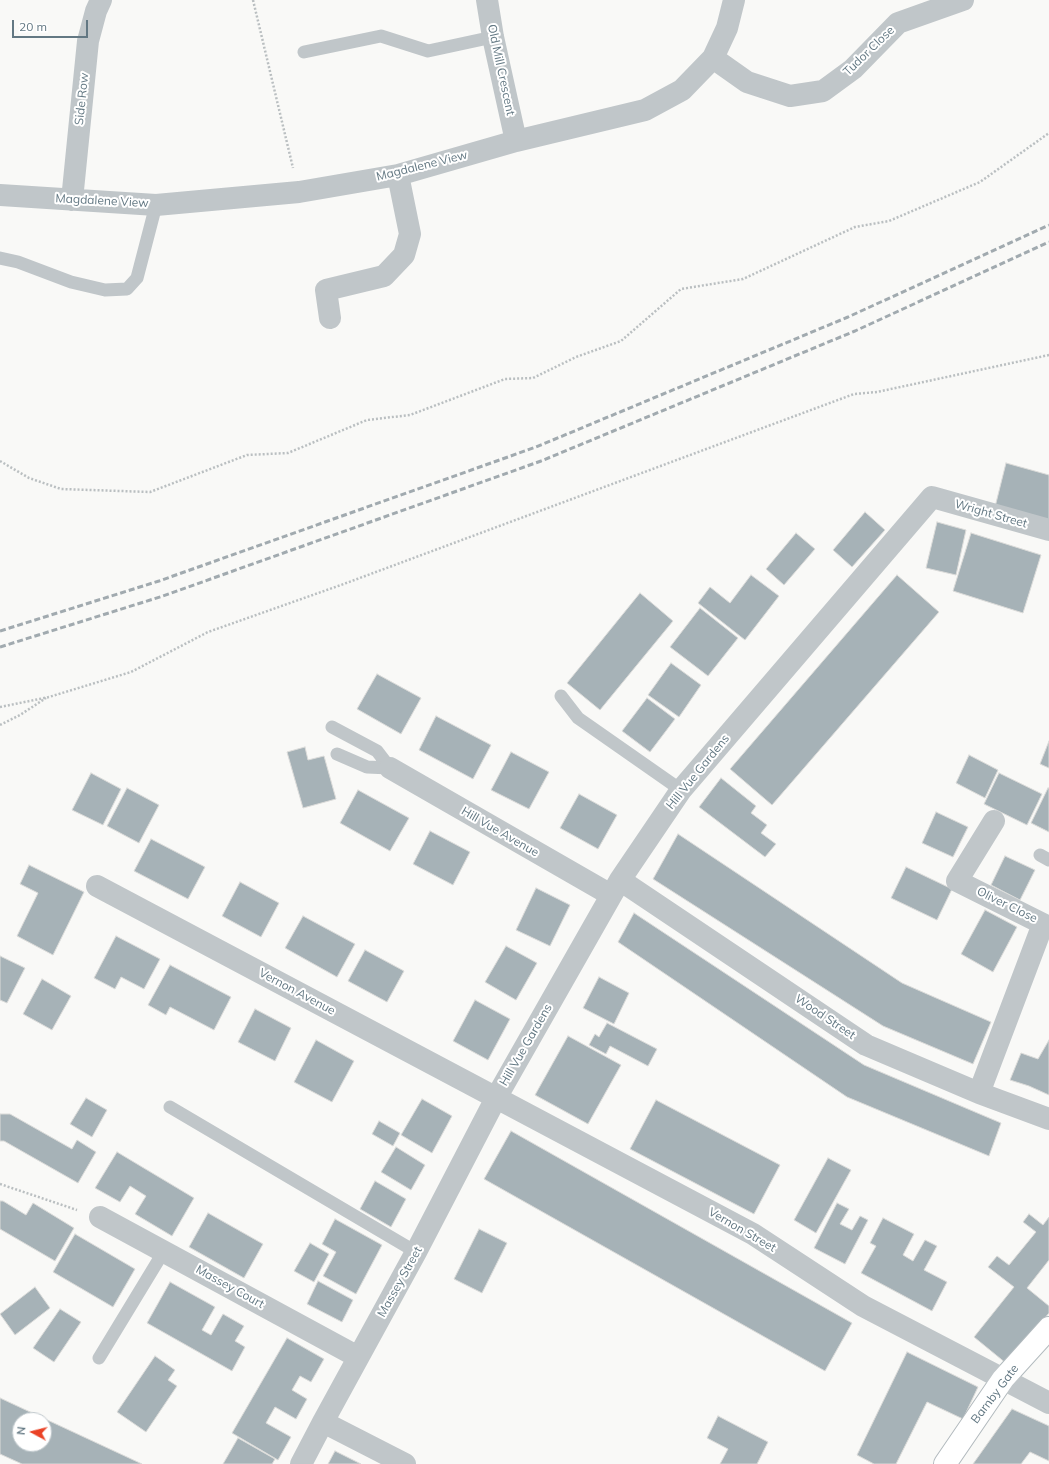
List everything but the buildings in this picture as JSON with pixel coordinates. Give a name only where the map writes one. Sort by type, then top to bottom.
[{"type":"street","name":"Side Row","points":[[72,200],[88,41],[96,11],[101,0]]},
{"type":"street","name":"Old Mill Crescent","points":[[487,0],[493,37],[516,140]]},
{"type":"street","name":"Magdalene View","points":[[0,195],[156,204],[299,192],[398,175],[516,140],[645,110],[682,90],[713,58],[727,28],[734,0]]},
{"type":"street","name":"Tudor Close","points":[[713,58],[747,82],[790,96],[823,91],[853,69],[898,23],[963,0]]},
{"type":"street","points":[[330,318],[326,290],[384,276],[404,255],[410,234],[398,175]]},
{"type":"street","name":"Wright Street","points":[[932,497],[1049,530]]},
{"type":"street","name":"Hill Vue Gardens","points":[[496,1098],[615,888],[681,790],[932,497]]},
{"type":"street","name":"Hill Vue Avenue","points":[[390,768],[615,888]]},
{"type":"street","name":"Oliver Close","points":[[979,1093],[1043,924],[957,881],[994,821]]},
{"type":"street","name":"Vernon Avenue","points":[[98,886],[496,1098]]},
{"type":"street","name":"Wood Street","points":[[615,888],[866,1045],[979,1093],[1049,1119]]},
{"type":"street","name":"Massey Street","points":[[301,1464],[322,1422],[416,1252],[496,1098]]},
{"type":"street","name":"Vernon Street","points":[[496,1098],[753,1234],[863,1306],[1049,1404]]},
{"type":"street","name":"Massey Court","points":[[100,1217],[358,1357]]},
{"type":"street","name":"Barnby Gate","points":[[945,1464],[994,1374],[1049,1328]]},
{"type":"street","points":[[322,1422],[405,1464]]},
{"type":"lane","points":[[304,52],[381,36],[428,51],[493,37]]},
{"type":"lane","points":[[0,258],[18,262],[71,282],[105,290],[128,289],[137,278],[156,204]]},
{"type":"lane","points":[[561,696],[578,718],[681,790]]},
{"type":"lane","points":[[332,727],[377,751],[390,768]]},
{"type":"lane","points":[[337,754],[367,767],[390,768]]},
{"type":"lane","points":[[170,1107],[416,1252]]},
{"type":"lane","points":[[99,1358],[164,1251]]},
{"type":"path","points":[[252,0],[299,192]]},
{"type":"path","points":[[0,461],[29,478],[61,489],[150,492],[247,455],[288,453],[367,420],[410,415],[505,379],[533,378],[576,357],[620,341],[681,289],[743,280],[855,227],[889,221],[980,182],[1049,133]]},
{"type":"path","points":[[0,707],[48,697],[131,672],[208,632],[341,585],[854,394],[877,392],[1049,355]]},
{"type":"path","points":[[0,725],[20,715],[48,697]]},
{"type":"path","points":[[0,1184],[100,1217]]},
{"type":"railway","points":[[0,631],[159,581],[536,447],[848,317],[1049,225]]},
{"type":"railway","points":[[0,647],[163,596],[541,461],[855,331],[1049,242]]}]
